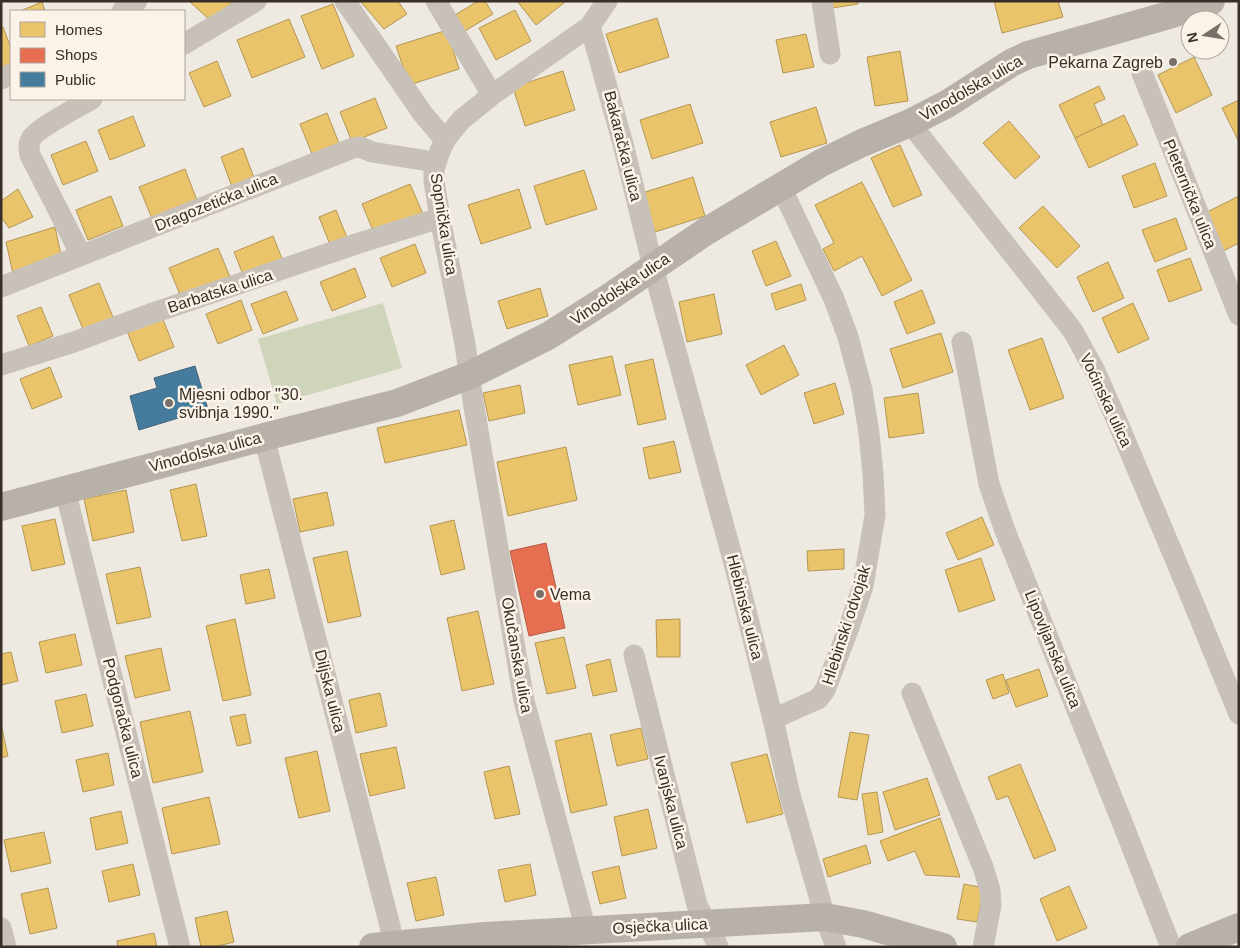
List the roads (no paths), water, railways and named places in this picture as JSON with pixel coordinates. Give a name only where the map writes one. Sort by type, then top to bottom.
[{"type":"street","points":[[124,10],[138,1]]},
{"type":"street","points":[[185,43],[256,1]]},
{"type":"street","points":[[344,1],[423,114],[445,140]]},
{"type":"street","points":[[436,1],[492,95]]},
{"type":"street","points":[[822,1],[830,54]]},
{"type":"street","name":"Vinodolska ulica","points":[[1,506],[397,403],[470,375],[548,336],[705,232],[821,163],[948,104],[1011,62],[1028,55],[1169,15],[1210,1]]},
{"type":"street","name":"Sopnička ulica","points":[[470,375],[466,344],[440,218],[434,181],[435,162],[445,140],[461,120],[596,11]]},
{"type":"street","name":"Bakaračka ulica","points":[[596,11],[623,144],[653,267]]},
{"type":"street","name":"Pleternička ulica","points":[[1142,73],[1239,315]]},
{"type":"street","points":[[81,255],[30,154],[29,146],[31,137],[44,127],[90,100]]},
{"type":"street","name":"Voćinska ulica","points":[[910,122],[1073,331],[1095,371],[1117,421],[1239,714]]},
{"type":"street","name":"Dragozetićka ulica","points":[[1,287],[354,148],[360,147],[372,152],[435,162]]},
{"type":"street","name":"Hlebinski odvojak","points":[[773,719],[818,700],[825,690],[863,586],[875,515],[874,474],[869,434],[854,356],[834,299],[782,187]]},
{"type":"street","name":"Barbatska ulica","points":[[1,365],[440,218]]},
{"type":"street","name":"Hlebinska ulica","points":[[653,267],[735,567],[790,794],[825,917],[836,947]]},
{"type":"street","name":"Lipovljanska ulica","points":[[962,342],[989,484],[1004,528],[1170,947]]},
{"type":"street","name":"Okučanska ulica","points":[[470,375],[524,701],[585,930]]},
{"type":"street","name":"Diljska ulica","points":[[264,437],[390,926],[386,946]]},
{"type":"street","name":"Podgoračka ulica","points":[[65,490],[180,947]]},
{"type":"street","name":"Ivanjska ulica","points":[[634,654],[697,905],[712,935]]},
{"type":"street","points":[[912,693],[984,867],[992,905],[983,947]]},
{"type":"street","name":"Osječka ulica","points":[[386,946],[485,936],[560,939],[585,930],[712,935],[825,917],[863,924],[943,947]]},
{"type":"street","points":[[1,928],[6,947]]},
{"type":"street","points":[[1190,947],[1238,929]]},
{"type":"place","name":"Pekarna Zagreb","points":[[1173,62]]},
{"type":"place","name":"Mjesni odbor \"30. svibnja 1990.\"","points":[[169,403]]},
{"type":"place","name":"Vema","points":[[540,594]]}]
